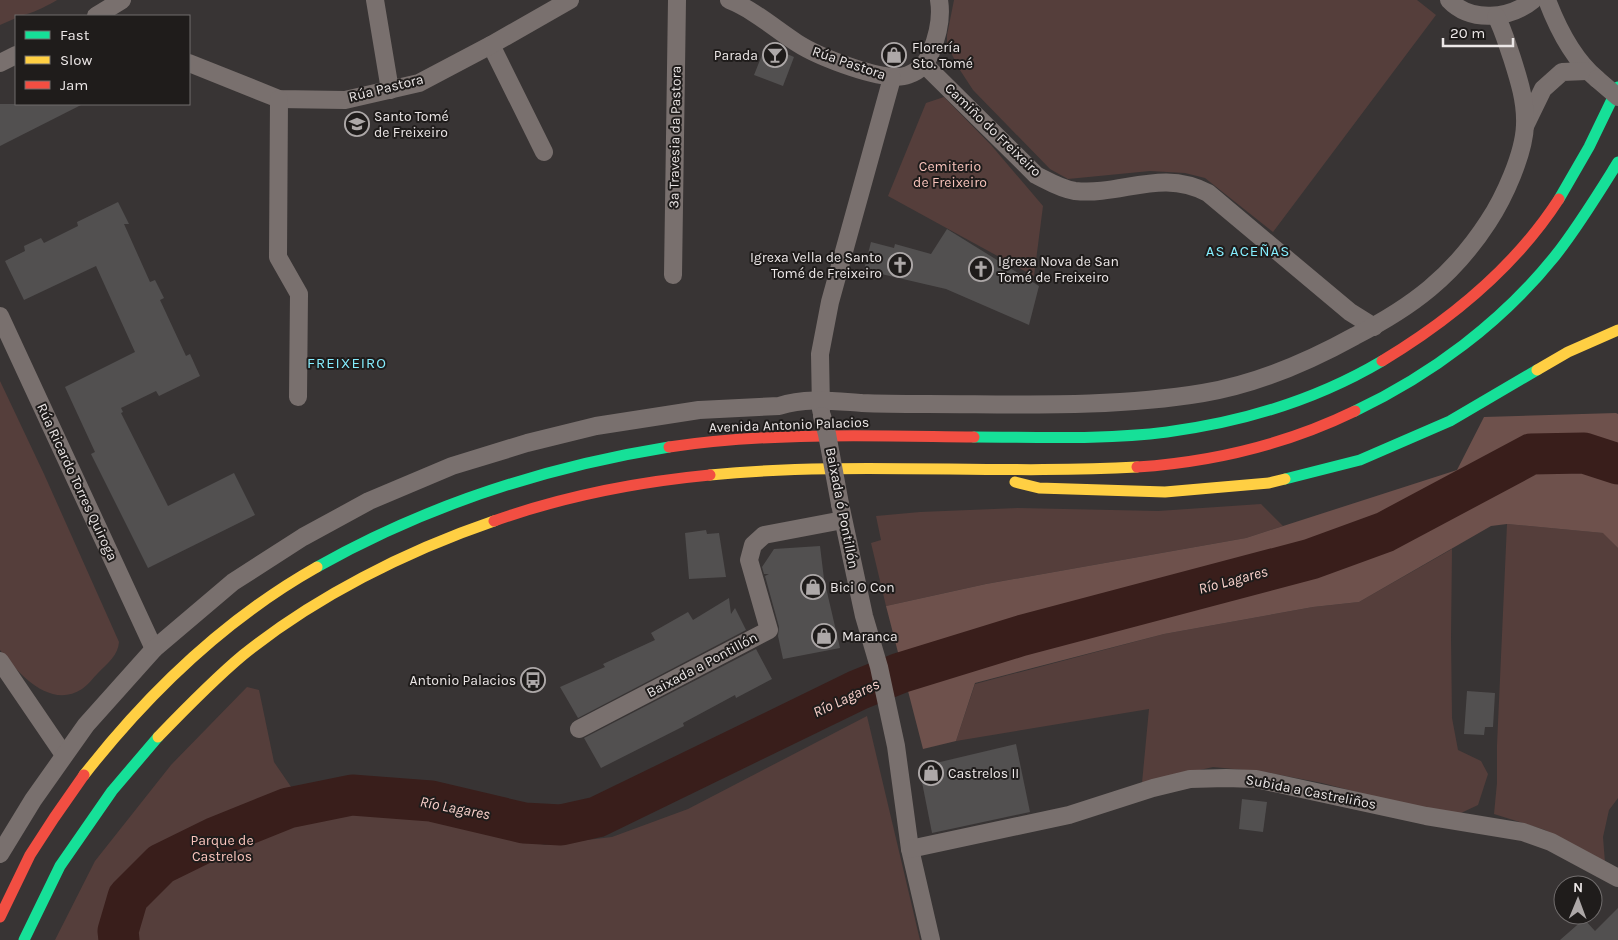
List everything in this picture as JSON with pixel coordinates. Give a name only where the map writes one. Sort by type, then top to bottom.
[{"type":"main road","name":"Avenida Antonio Palacios","points":[[0,917],[28,858],[90,767],[126,724],[191,659],[228,627],[266,598],[339,554],[419,516],[481,492],[539,474],[600,459],[658,449],[721,442],[823,437],[1094,437],[1199,428],[1282,407],[1360,374],[1400,351],[1434,328],[1492,279],[1530,237],[1562,193],[1595,137],[1618,87]]},
{"type":"main road","points":[[24,940],[58,870],[104,802],[120,780],[175,719],[244,655],[285,625],[321,601],[384,567],[437,542],[502,517],[607,490],[662,480],[714,474],[796,470],[1106,469],[1181,463],[1222,456],[1262,447],[1303,434],[1350,414],[1435,367],[1489,324],[1542,271],[1564,244],[1618,162]]},
{"type":"main road","points":[[960,469],[1039,488],[1165,492],[1269,483],[1360,460],[1450,421],[1568,352],[1618,330]]},
{"type":"street","points":[[102,15],[122,0]]},
{"type":"street","points":[[375,0],[390,90]]},
{"type":"street","name":"Rúa Pastora","points":[[190,63],[279,99],[345,100],[419,83],[570,0]]},
{"type":"street","name":"3ª Travesia da Pastora","points":[[673,275],[677,0]]},
{"type":"street","name":"Rúa Pastora","points":[[730,0],[743,6],[798,44],[825,57],[858,69],[892,78]]},
{"type":"street","points":[[892,78],[907,76],[926,65],[936,39],[941,11],[939,0]]},
{"type":"street","points":[[1449,0],[1453,4],[1474,14],[1496,16],[1523,9],[1533,0]]},
{"type":"street","points":[[1547,0],[1567,43],[1592,75],[1618,97]]},
{"type":"street","points":[[1496,16],[1502,26],[1521,86],[1525,126]]},
{"type":"street","points":[[491,45],[544,152]]},
{"type":"street","points":[[0,63],[15,56]]},
{"type":"street","name":"Camiño do Freixeiro","points":[[926,65],[1036,174],[1056,185],[1074,191],[1091,191],[1156,183],[1184,183],[1197,187],[1208,193],[1350,312],[1374,327]]},
{"type":"street","points":[[0,854],[33,800],[86,725],[154,649],[233,582],[304,537],[369,501],[452,466],[527,444],[596,426],[699,410],[779,406],[791,402],[821,408],[894,404],[1138,402],[1205,393],[1260,378],[1315,358],[1374,327],[1426,292],[1474,244],[1499,206],[1518,160],[1525,126],[1543,89],[1562,72],[1592,75]]},
{"type":"street","name":"Baixada ó Pontillón","points":[[892,78],[830,302],[820,354],[821,408],[841,512],[868,633],[879,667],[894,736],[910,849],[931,940]]},
{"type":"street","points":[[279,99],[278,257],[299,294],[298,397]]},
{"type":"street","name":"Rúa Ricardo Torres Quiroga","points":[[0,316],[154,649]]},
{"type":"street","name":"Baixada a Pontillón","points":[[579,729],[769,630],[749,560],[753,545],[764,535],[841,512]]},
{"type":"street","points":[[0,661],[64,755]]},
{"type":"street","name":"Subida a Castreliños","points":[[910,849],[1069,815],[1154,788],[1190,780],[1256,779],[1426,816],[1523,832],[1551,842],[1618,878]]},
{"type":"green space","points":[[0,0],[57,0],[32,13],[15,15],[15,18],[0,25]]},
{"type":"green space","points":[[954,0],[1417,0],[1436,15],[1273,232],[1205,178],[1185,173],[1150,171],[1068,179],[1050,169],[973,90],[958,67],[947,44]]},
{"type":"green space","name":"Cemiterio de Freixeiro","points":[[944,97],[991,145],[1043,206],[1034,276],[888,196],[926,103]]},
{"type":"green space","points":[[0,381],[119,642],[115,655],[109,662],[82,689],[70,694],[58,695],[36,686],[16,669],[0,650]]},
{"type":"green space","points":[[1261,504],[1283,526],[1246,538],[986,584],[886,606],[871,543],[881,540],[876,516],[920,512],[1018,508],[1158,511]]},
{"type":"green space","points":[[1507,524],[1604,533],[1618,548],[1618,798],[1609,810],[1603,837],[1605,863],[1545,830],[1494,814],[1497,783]]},
{"type":"green space","points":[[1452,549],[1452,718],[1458,750],[1481,761],[1488,774],[1478,805],[1461,813],[1426,810],[1322,783],[1265,772],[1213,767],[1142,783],[1149,709],[956,741],[975,684],[1164,634],[1313,607],[1359,602]]},
{"type":"green space","name":"Parque de Castrelos","points":[[247,687],[259,690],[274,762],[311,816],[356,813],[423,814],[545,845],[612,837],[688,809],[867,716],[920,940],[55,940],[95,861],[171,765]]},
{"type":"shaded area","points":[[1618,414],[1618,548],[1603,533],[1507,524],[1491,526],[1359,602],[1313,607],[1164,634],[975,683],[956,741],[923,749],[886,606],[986,584],[1246,538],[1457,470],[1484,417]]},
{"type":"building","points":[[766,45],[794,57],[783,86],[754,75]]},
{"type":"building","points":[[0,104],[81,105],[0,146]]},
{"type":"building","points":[[118,202],[129,224],[124,224],[150,282],[155,280],[164,298],[160,300],[186,356],[190,354],[200,376],[159,396],[156,391],[121,408],[123,412],[121,413],[168,506],[234,473],[255,515],[148,568],[91,454],[95,452],[65,387],[135,352],[96,266],[24,300],[5,261],[25,251],[24,246],[41,238],[44,243],[78,226],[77,222]]},
{"type":"building","name":"Igrexa Nova de San Tomé de Freixeiro","points":[[947,229],[1039,286],[1029,325],[946,289],[864,270],[871,242],[894,248],[895,244],[931,254]]},
{"type":"building","points":[[706,530],[707,534],[719,533],[726,577],[689,579],[685,533]]},
{"type":"building","points":[[820,546],[824,579],[840,648],[783,659],[778,636],[779,627],[765,576],[769,574],[764,574],[762,567],[774,549]]},
{"type":"building","points":[[729,598],[731,614],[735,608],[746,630],[578,718],[560,687],[605,667],[603,664],[655,640],[651,633],[688,612],[693,620]]},
{"type":"building","points":[[756,649],[772,679],[736,698],[735,695],[683,723],[684,726],[601,768],[584,738]]},
{"type":"building","points":[[1467,691],[1495,693],[1493,727],[1485,727],[1484,735],[1464,734]]},
{"type":"building","points":[[1016,744],[1030,812],[932,833],[919,767]]},
{"type":"building","points":[[1242,799],[1267,802],[1263,832],[1239,829]]},
{"type":"building","points":[[1618,908],[1618,940],[1560,940],[1577,925],[1590,925],[1595,931]]},
{"type":"waterway","name":"Río Lagares","points":[[119,940],[118,931],[128,897],[161,864],[216,837],[288,808],[352,795],[431,801],[524,823],[561,825],[597,817],[858,690],[900,673],[1020,636],[1311,559],[1385,532],[1531,454],[1584,453],[1618,464]]},
{"type":"traffic: fast","points":[[1559,199],[1589,147],[1618,87]]},
{"type":"traffic: fast","points":[[1355,411],[1383,397],[1438,364],[1464,345],[1512,303],[1555,256],[1588,210],[1618,162]]},
{"type":"traffic: fast","points":[[974,437],[1071,438],[1143,435],[1195,428],[1251,415],[1305,398],[1357,375],[1382,361]]},
{"type":"traffic: fast","points":[[1285,479],[1360,460],[1450,421],[1537,370]]},
{"type":"traffic: fast","points":[[317,567],[401,525],[488,491],[577,465],[669,447]]},
{"type":"traffic: fast","points":[[24,940],[60,866],[112,791],[158,737]]},
{"type":"traffic: slow","points":[[1537,370],[1568,352],[1618,330]]},
{"type":"traffic: slow","points":[[710,475],[763,471],[870,468],[1030,470],[1137,467]]},
{"type":"traffic: slow","points":[[1015,482],[1039,488],[1165,492],[1269,483],[1285,479]]},
{"type":"traffic: slow","points":[[158,737],[199,695],[243,655],[300,614],[395,561],[428,546],[494,521]]},
{"type":"traffic: slow","points":[[84,775],[135,715],[190,659],[251,610],[283,587],[317,567]]},
{"type":"traffic: jam","points":[[1382,361],[1432,328],[1480,290],[1502,269],[1542,224],[1559,199]]},
{"type":"traffic: jam","points":[[1137,467],[1194,461],[1249,450],[1303,433],[1355,411]]},
{"type":"traffic: jam","points":[[669,447],[707,442],[783,437],[974,437]]},
{"type":"traffic: jam","points":[[494,521],[547,504],[601,491],[710,475]]},
{"type":"traffic: jam","points":[[0,917],[30,855],[84,775]]},
{"type":"place","name":"Parada","points":[[775,55]]},
{"type":"place","name":"Florería Sto. Tomé","points":[[894,55]]},
{"type":"place","name":"Santo Tomé de Freixeiro","points":[[357,124]]},
{"type":"place","name":"Igrexa Vella de Santo Tomé de Freixeiro","points":[[900,265]]},
{"type":"place","name":"Igrexa Nova de San Tomé de Freixeiro","points":[[981,269]]},
{"type":"place","name":"Bici O Con","points":[[813,587]]},
{"type":"place","name":"Maranca","points":[[824,636]]},
{"type":"place","name":"Antonio Palacios","points":[[533,680]]},
{"type":"place","name":"Castrelos II","points":[[931,773]]},
{"type":"district","name":"AS ACEÑAS","points":[[1248,251]]},
{"type":"district","name":"FREIXEIRO","points":[[347,363]]}]
